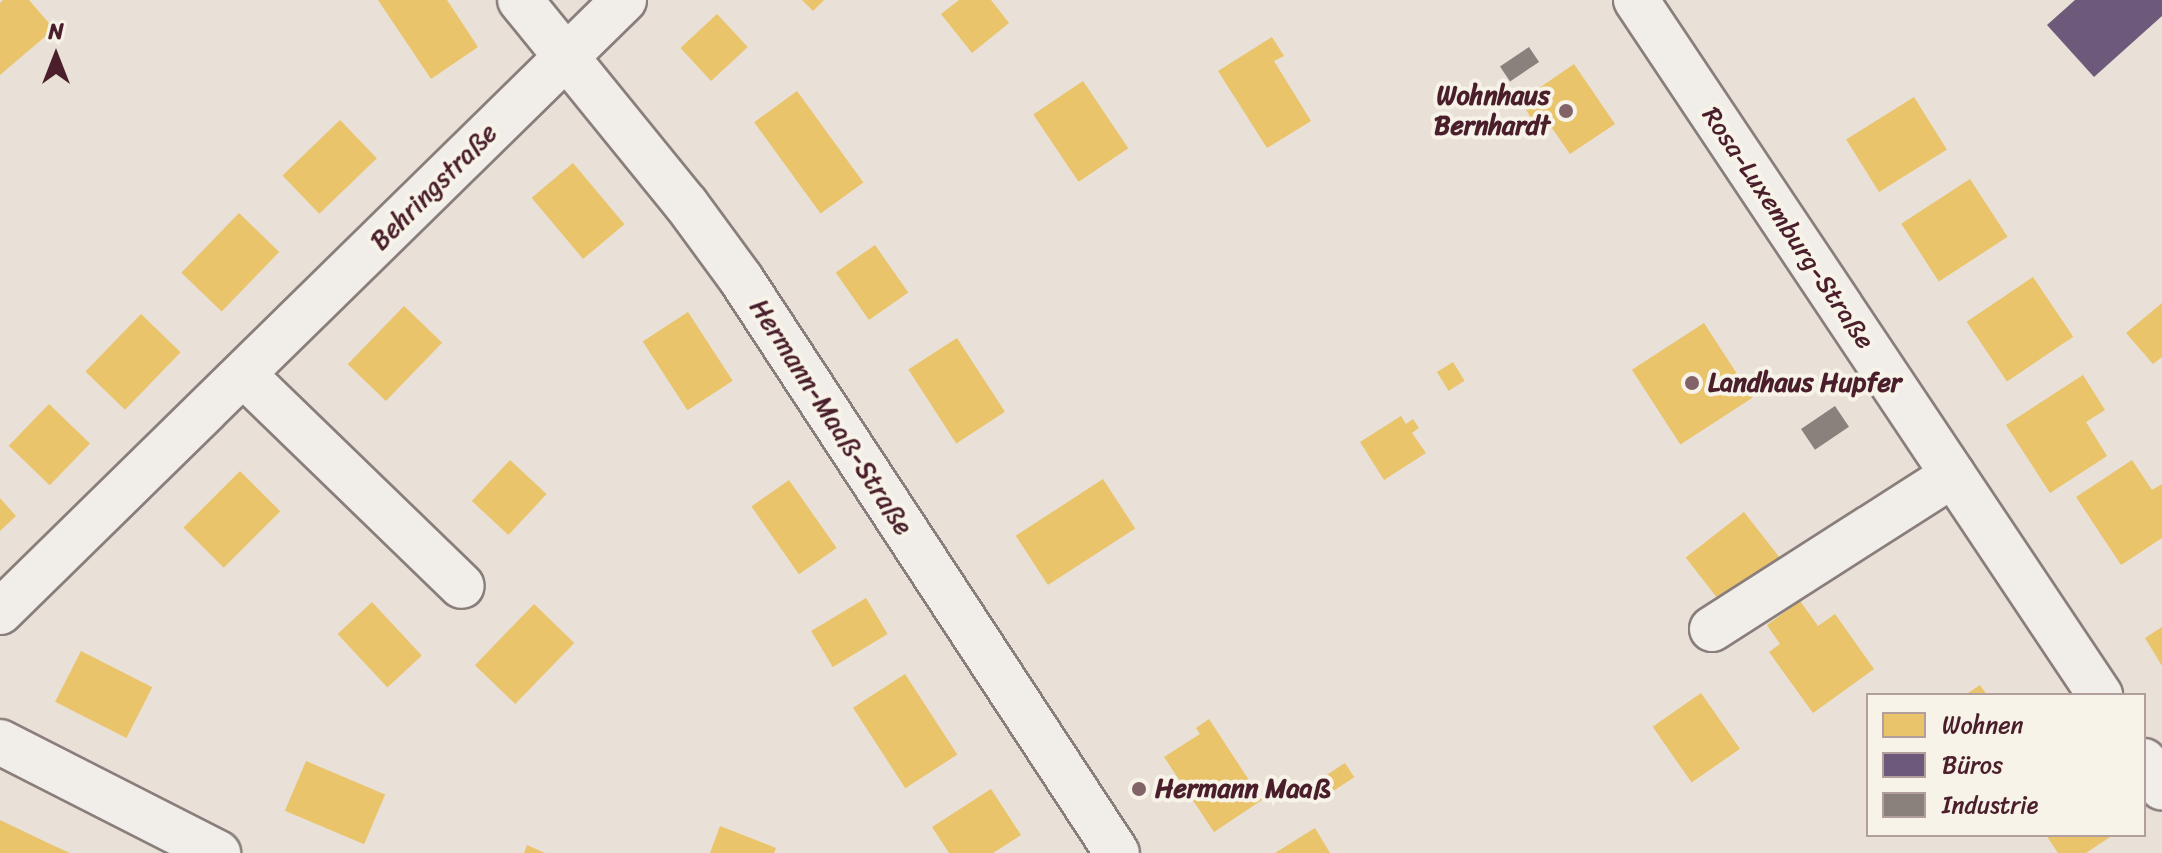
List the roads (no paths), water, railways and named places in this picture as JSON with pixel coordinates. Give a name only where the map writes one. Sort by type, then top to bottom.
[{"type":"street","name":"Hermann-Maaß-Straße","points":[[520,0],[686,204],[741,279],[1117,853]]},
{"type":"street","name":"Behringstraße","points":[[0,612],[624,0]]},
{"type":"street","name":"Rosa-Luxemburg-Straße","points":[[1636,0],[2099,693]]},
{"type":"street","points":[[244,375],[462,586]]},
{"type":"street","points":[[1712,629],[1953,475]]},
{"type":"street","points":[[0,742],[218,853]]},
{"type":"street","points":[[2146,764],[2162,788]]},
{"type":"place","name":"Wohnhaus Bernhardt","points":[[1566,111]]},
{"type":"place","name":"Landhaus Hupfer","points":[[1692,383]]},
{"type":"place","name":"Hermann Maaß","points":[[1139,789]]}]
